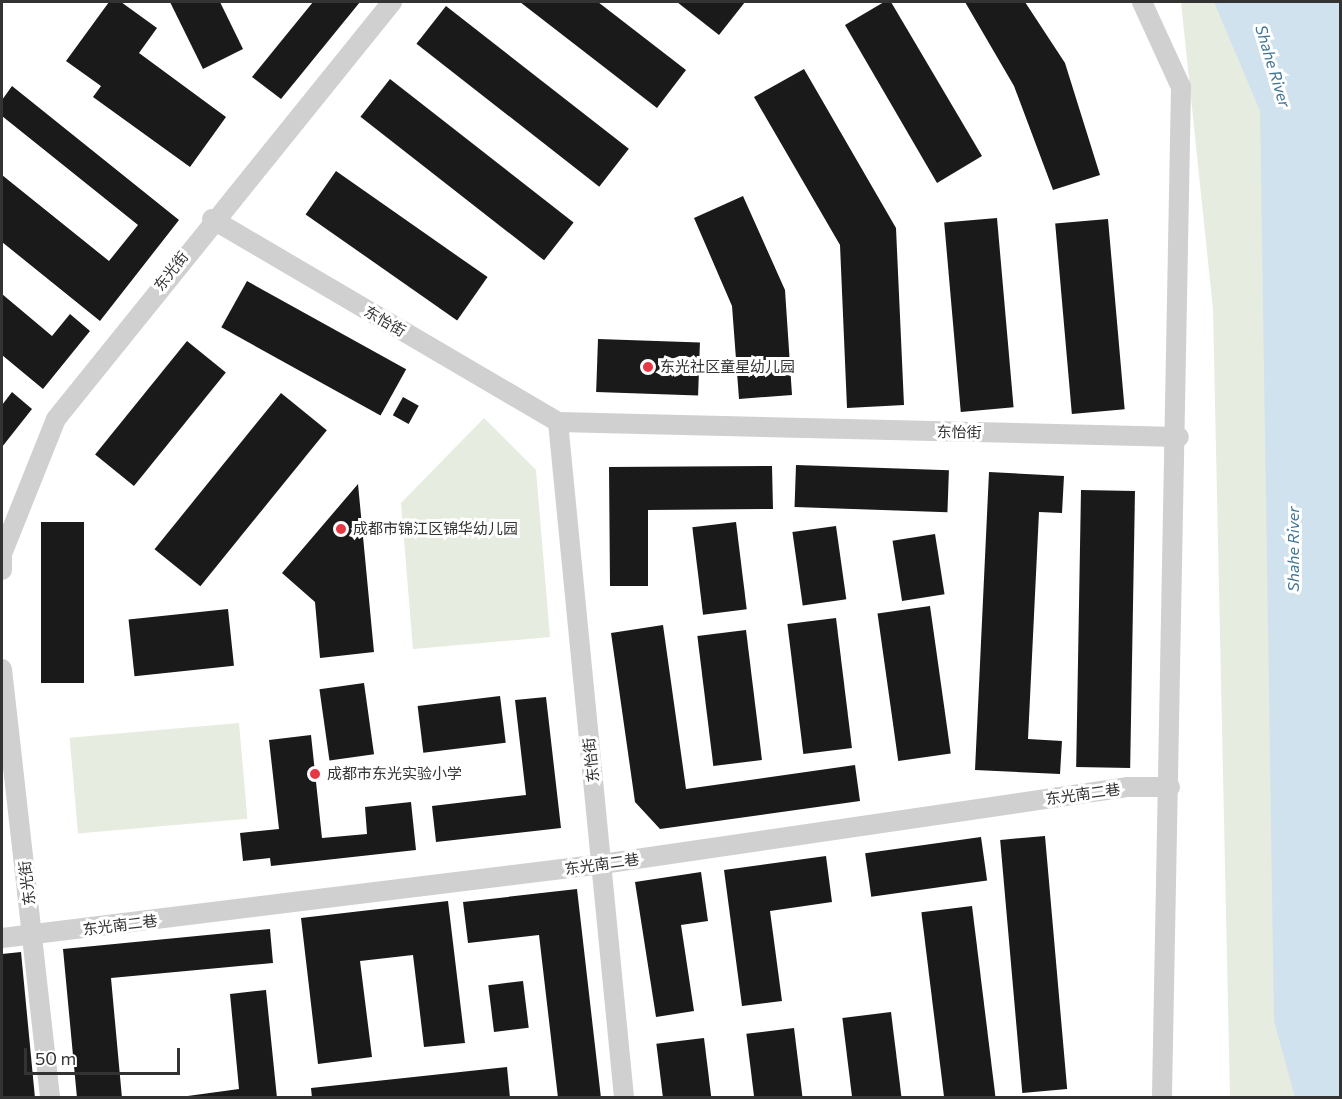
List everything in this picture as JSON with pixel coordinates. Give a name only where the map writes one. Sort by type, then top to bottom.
[{"type":"street","name":"东光街","points":[[2,570],[2,554],[56,419],[212,219],[392,2]]},
{"type":"street","points":[[1142,2],[1181,87],[1179,437],[1162,1098]]},
{"type":"street","name":"东怡街","points":[[212,219],[558,422],[1179,437]]},
{"type":"street","name":"东怡街","points":[[558,422],[624,1098]]},
{"type":"street","name":"东光街","points":[[2,669],[50,1098]]},
{"type":"street","name":"东光南二巷","points":[[2,938],[33,936],[602,864],[1128,787],[1170,787]]},
{"type":"shaded area","points":[[1181,2],[1340,2],[1340,1097],[1230,1097],[1213,309]]},
{"type":"shaded area","points":[[484,418],[536,470],[550,637],[413,649],[401,503]]},
{"type":"shaded area","points":[[239,723],[247,819],[78,833],[70,738]]},
{"type":"water","name":"Shahe River","points":[[1214,2],[1340,2],[1340,1097],[1295,1097],[1274,1021],[1260,111]]},
{"type":"building","points":[[109,2],[121,2],[157,28],[139,53],[226,117],[190,167],[93,97],[101,86],[66,61]]},
{"type":"building","points":[[170,2],[220,2],[243,49],[203,69]]},
{"type":"building","points":[[313,2],[360,2],[281,99],[252,77]]},
{"type":"building","points":[[520,2],[598,2],[686,70],[657,108]]},
{"type":"building","points":[[677,2],[745,2],[719,35]]},
{"type":"building","points":[[884,2],[891,2],[982,156],[937,183],[845,25]]},
{"type":"building","points":[[965,2],[1025,2],[1065,63],[1100,175],[1053,190],[1014,86]]},
{"type":"building","points":[[446,6],[629,149],[599,187],[416,44]]},
{"type":"building","points":[[804,69],[896,228],[904,405],[847,408],[840,245],[754,97]]},
{"type":"building","points":[[390,79],[574,222],[544,260],[360,117]]},
{"type":"building","points":[[12,86],[179,220],[100,321],[2,242],[2,175],[109,261],[138,225],[2,116],[2,100]]},
{"type":"building","points":[[336,171],[488,277],[457,321],[306,214]]},
{"type":"building","points":[[743,196],[785,290],[792,395],[739,399],[732,306],[694,218]]},
{"type":"building","points":[[997,218],[1014,407],[961,412],[944,223]]},
{"type":"building","points":[[1108,219],[1125,409],[1072,414],[1055,224]]},
{"type":"building","points":[[247,281],[406,369],[380,416],[221,327]]},
{"type":"building","points":[[2,294],[52,336],[70,314],[90,331],[43,389],[2,355]]},
{"type":"building","name":"东光社区童星幼儿园","points":[[598,339],[700,343],[698,396],[596,392]]},
{"type":"building","points":[[187,341],[226,372],[134,486],[95,454]]},
{"type":"building","points":[[12,392],[32,409],[2,447],[2,405]]},
{"type":"building","points":[[281,393],[327,430],[200,586],[155,549]]},
{"type":"building","points":[[403,397],[419,406],[409,424],[393,415]]},
{"type":"building","points":[[796,465],[949,470],[947,512],[795,507]]},
{"type":"building","points":[[772,466],[773,509],[648,510],[648,586],[610,586],[609,467]]},
{"type":"building","points":[[989,472],[1064,476],[1062,513],[1039,512],[1028,739],[1062,741],[1060,774],[975,770]]},
{"type":"building","name":"成都市锦江区锦华幼儿园","points":[[358,484],[374,652],[320,658],[315,602],[282,573]]},
{"type":"building","points":[[1081,490],[1135,491],[1130,768],[1076,767]]},
{"type":"building","points":[[41,522],[84,522],[84,683],[41,683]]},
{"type":"building","points":[[736,522],[747,609],[703,615],[692,527]]},
{"type":"building","points":[[836,526],[846,599],[803,605],[792,532]]},
{"type":"building","points":[[935,534],[945,594],[902,601],[893,541]]},
{"type":"building","points":[[930,606],[951,754],[898,761],[878,613]]},
{"type":"building","points":[[228,609],[234,666],[135,676],[129,619]]},
{"type":"building","points":[[836,618],[852,748],[803,754],[787,624]]},
{"type":"building","points":[[663,625],[686,789],[855,765],[860,801],[660,829],[635,802],[611,633]]},
{"type":"building","points":[[746,630],[762,760],[713,766],[697,636]]},
{"type":"building","points":[[364,683],[374,754],[329,761],[319,689]]},
{"type":"building","points":[[500,696],[506,743],[423,753],[418,706]]},
{"type":"building","points":[[546,697],[561,828],[436,842],[432,806],[526,795],[515,700]]},
{"type":"building","points":[[311,735],[322,838],[367,834],[365,807],[411,802],[416,850],[271,866],[270,858],[243,861],[240,833],[279,829],[269,740]]},
{"type":"building","points":[[1045,836],[1067,1089],[1022,1093],[1000,840]]},
{"type":"building","points":[[981,837],[987,881],[871,897],[865,853]]},
{"type":"building","points":[[826,856],[832,902],[770,911],[782,1001],[742,1006],[724,870]]},
{"type":"building","points":[[701,872],[708,921],[681,925],[694,1011],[656,1017],[635,882]]},
{"type":"building","points":[[577,889],[601,1098],[558,1098],[539,935],[468,943],[463,902]]},
{"type":"building","points":[[448,901],[465,1043],[424,1047],[413,955],[360,961],[372,1057],[318,1064],[301,918]]},
{"type":"building","points":[[972,906],[996,1098],[944,1098],[921,912]]},
{"type":"building","points":[[270,929],[273,963],[111,978],[122,1098],[77,1098],[63,949]]},
{"type":"building","points":[[21,952],[35,1098],[2,1098],[2,954]]},
{"type":"building","points":[[523,981],[529,1028],[494,1032],[488,985]]},
{"type":"building","points":[[266,990],[277,1098],[173,1098],[239,1089],[230,994]]},
{"type":"building","points":[[891,1012],[902,1098],[852,1098],[842,1018]]},
{"type":"building","points":[[794,1028],[803,1097],[754,1098],[746,1034]]},
{"type":"building","points":[[704,1038],[711,1098],[663,1098],[656,1044]]},
{"type":"building","points":[[507,1067],[510,1098],[312,1098],[311,1088]]},
{"type":"place","name":"东光社区童星幼儿园","points":[[648,367]]},
{"type":"place","name":"成都市锦江区锦华幼儿园","points":[[341,529]]},
{"type":"place","name":"成都市东光实验小学","points":[[315,774]]}]
